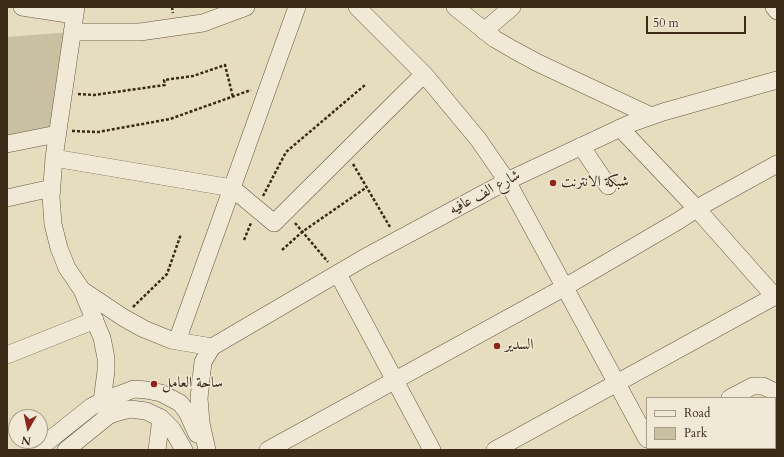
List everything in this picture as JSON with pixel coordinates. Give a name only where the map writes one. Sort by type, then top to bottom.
[{"type":"street","points":[[22,7],[75,11],[54,158],[52,188],[54,224],[59,248],[67,268],[82,290],[96,320],[102,338],[106,358],[102,401]]},
{"type":"street","points":[[72,32],[140,32],[204,23],[246,7]]},
{"type":"street","points":[[177,341],[297,7]]},
{"type":"street","points":[[357,7],[424,74],[478,139],[507,181],[646,437]]},
{"type":"street","points":[[455,7],[484,31],[538,63],[651,116]]},
{"type":"street","points":[[484,31],[512,7]]},
{"type":"street","points":[[774,7],[777,11]]},
{"type":"street","points":[[54,158],[232,188],[274,224],[424,74]]},
{"type":"street","name":"شارع الف عافيه","points":[[212,347],[398,240],[507,181],[581,146],[651,116],[777,80]]},
{"type":"street","points":[[495,450],[776,296],[697,209],[620,128]]},
{"type":"street","points":[[7,144],[58,132]]},
{"type":"street","points":[[581,146],[608,186]]},
{"type":"street","points":[[268,450],[565,287],[697,209],[777,164]]},
{"type":"street","points":[[7,198],[52,188]]},
{"type":"street","points":[[338,274],[432,450]]},
{"type":"street","points":[[82,290],[144,329],[177,341],[212,347],[203,362],[199,398],[201,423],[206,450]]},
{"type":"street","points":[[7,355],[96,320]]},
{"type":"street","points":[[732,397],[753,386],[763,386],[777,393]]},
{"type":"street","points":[[37,450],[91,407],[102,401],[134,389],[161,393],[180,403],[187,412],[206,450]]},
{"type":"street","points":[[66,450],[108,416],[130,409],[154,414],[161,418],[172,429],[184,450]]},
{"type":"street","points":[[157,450],[161,418]]},
{"type":"path","points":[[63,92],[94,95],[165,85],[164,80],[193,76],[225,65],[233,97]]},
{"type":"path","points":[[244,240],[256,208],[286,152],[365,85]]},
{"type":"path","points":[[58,132],[98,132],[170,119],[257,88],[267,89]]},
{"type":"path","points":[[346,152],[398,240]]},
{"type":"path","points":[[282,250],[302,232],[367,187]]},
{"type":"path","points":[[286,212],[338,274]]},
{"type":"path","points":[[122,316],[167,274],[181,234]]},
{"type":"green space","points":[[72,32],[57,134],[7,144],[7,37]]},
{"type":"place","name":"شبكة الانترنت","points":[[553,183]]},
{"type":"place","name":"السدير","points":[[497,346]]},
{"type":"place","name":"ساحة العامل","points":[[154,384]]}]
